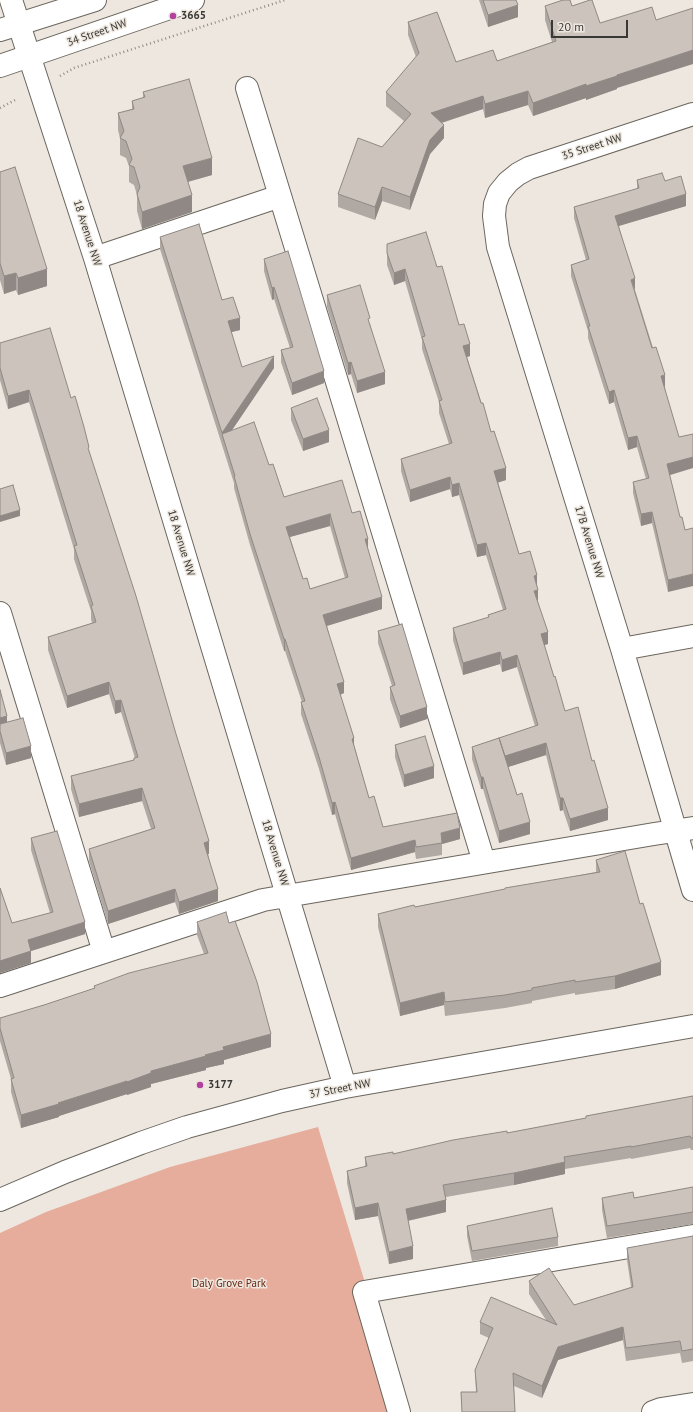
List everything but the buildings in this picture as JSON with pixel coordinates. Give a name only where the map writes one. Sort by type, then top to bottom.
[{"type":"street","name":"18 Avenue NW","points":[[11,0],[9,27],[29,57],[95,258],[345,1087]]},
{"type":"street","points":[[9,27],[95,0]]},
{"type":"street","name":"34 Street NW","points":[[0,66],[193,0]]},
{"type":"street","points":[[247,88],[484,862]]},
{"type":"street","name":"35 Street NW","points":[[499,193],[508,182],[529,168],[693,114]]},
{"type":"street","name":"17B Avenue NW","points":[[499,193],[494,216],[498,247],[622,649],[684,829],[693,890]]},
{"type":"street","points":[[95,258],[280,196]]},
{"type":"street","points":[[0,613],[104,952]]},
{"type":"street","points":[[622,649],[693,636]]},
{"type":"street","points":[[0,986],[263,900],[684,829]]},
{"type":"street","name":"37 Street NW","points":[[0,1200],[103,1157],[188,1127],[282,1101],[345,1087],[693,1026]]},
{"type":"street","points":[[399,1412],[364,1292],[693,1236]]},
{"type":"street","points":[[653,1412],[661,1409],[693,1404]]},
{"type":"path","points":[[74,68],[285,0]]},
{"type":"path","points":[[0,108],[8,103]]},
{"type":"green space","name":"Daly Grove Park","points":[[318,1127],[404,1412],[0,1412],[0,1233],[46,1212],[170,1167]]},
{"type":"place","name":"3665","points":[[173,16]]},
{"type":"place","name":"3177","points":[[200,1085]]}]
